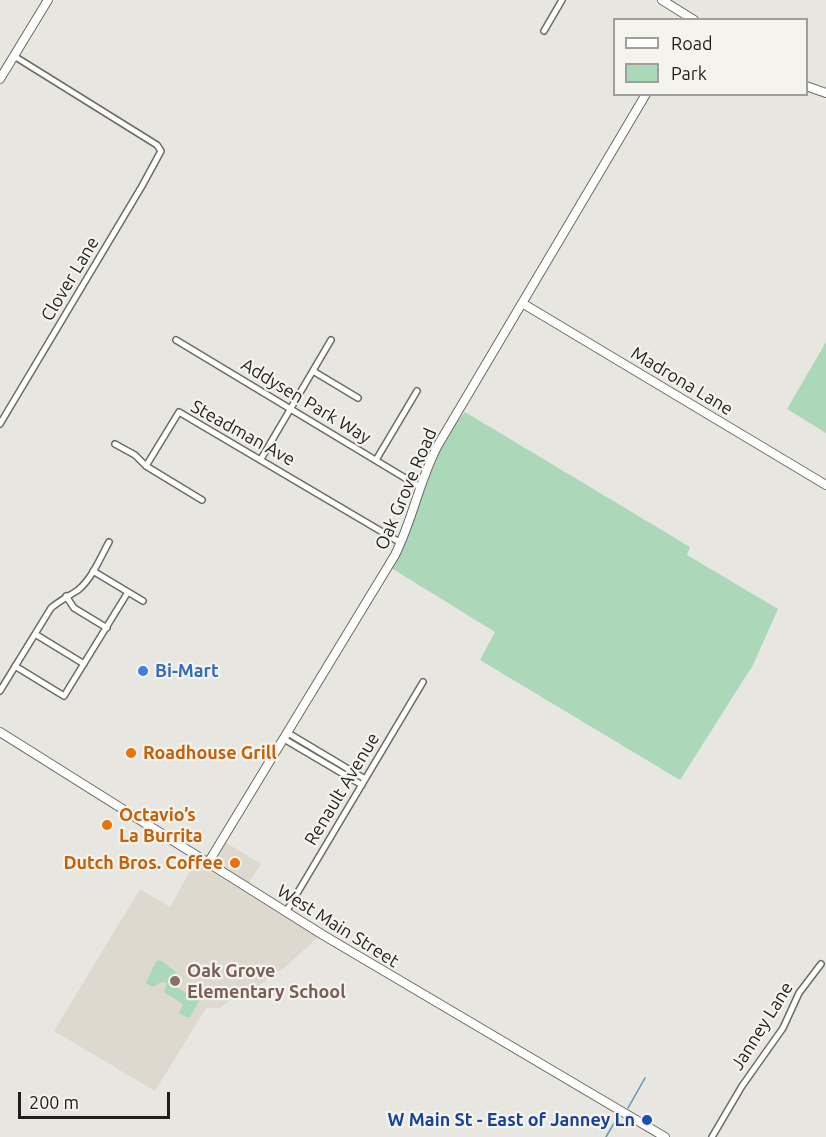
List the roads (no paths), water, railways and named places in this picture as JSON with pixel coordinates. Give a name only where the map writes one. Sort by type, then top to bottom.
[{"type":"street","points":[[0,79],[48,0]]},
{"type":"street","points":[[544,31],[562,0]]},
{"type":"street","points":[[662,0],[691,18]]},
{"type":"street","name":"Clover Lane","points":[[0,424],[160,155],[160,148],[14,56]]},
{"type":"street","points":[[808,86],[826,93]]},
{"type":"street","name":"Oak Grove Road","points":[[208,863],[401,543],[410,523],[420,487],[438,445],[645,96]]},
{"type":"street","name":"Madrona Lane","points":[[522,303],[826,485]]},
{"type":"street","name":"Addysen Park Way","points":[[176,340],[420,487]]},
{"type":"street","points":[[261,459],[331,340]]},
{"type":"street","points":[[313,371],[358,398]]},
{"type":"street","points":[[376,460],[417,391]]},
{"type":"street","name":"Steadman Ave","points":[[146,466],[179,412],[401,543]]},
{"type":"street","points":[[115,444],[202,500]]},
{"type":"street","points":[[0,691],[51,608],[78,589],[93,571],[110,542]]},
{"type":"street","points":[[93,571],[143,601]]},
{"type":"street","points":[[15,666],[64,696],[128,592]]},
{"type":"street","points":[[66,597],[74,608],[107,628]]},
{"type":"street","points":[[35,634],[84,664]]},
{"type":"street","name":"Renault Avenue","points":[[286,912],[423,682]]},
{"type":"street","name":"West Main Street","points":[[0,732],[414,990],[665,1137]]},
{"type":"street","points":[[286,736],[364,782]]},
{"type":"street","name":"Janney Lane","points":[[712,1137],[742,1086],[783,1028],[799,993],[822,964]]},
{"type":"waterway","points":[[628,1108],[645,1078]]},
{"type":"waterway","points":[[606,1137],[617,1118]]},
{"type":"place","name":"Bi-Mart","points":[[143,671]]},
{"type":"place","name":"Roadhouse Grill","points":[[131,753]]},
{"type":"place","name":"Octavio’s La Burrita","points":[[107,825]]},
{"type":"place","name":"Dutch Bros. Coffee","points":[[235,863]]},
{"type":"place","name":"Oak Grove Elementary School","points":[[175,981]]},
{"type":"place","name":"W Main St - East of Janney Ln","points":[[647,1120]]}]
